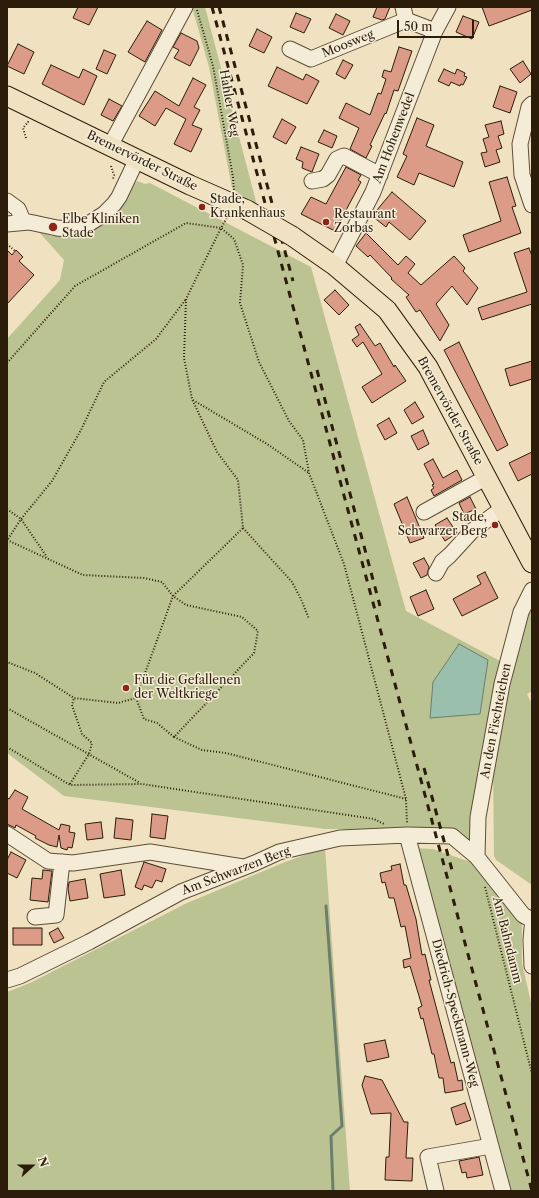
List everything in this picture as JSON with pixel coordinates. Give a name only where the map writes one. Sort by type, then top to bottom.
[{"type":"main road","name":"Bremervörder Straße","points":[[7,96],[190,185],[241,207],[292,236],[335,266],[387,310],[428,367],[531,559]]},
{"type":"street","points":[[110,146],[185,7]]},
{"type":"street","name":"Am Hohenwedel","points":[[335,266],[373,192],[435,31],[448,7]]},
{"type":"street","points":[[405,14],[435,31]]},
{"type":"street","name":"Moosweg","points":[[290,49],[311,59],[405,14]]},
{"type":"street","points":[[532,104],[529,107],[520,144],[522,176],[532,205]]},
{"type":"street","points":[[312,181],[323,179],[328,175],[337,159],[344,156],[380,175]]},
{"type":"street","points":[[7,224],[23,221],[67,229],[81,227],[97,220],[118,197],[137,159]]},
{"type":"street","points":[[7,201],[18,210],[23,221]]},
{"type":"street","points":[[424,512],[487,478]]},
{"type":"street","points":[[436,573],[442,562],[472,531],[503,508]]},
{"type":"street","name":"An den Fischteichen","points":[[477,857],[478,817],[502,684],[521,612],[532,590]]},
{"type":"street","points":[[7,834],[48,860],[62,862],[73,863],[150,852],[244,867]]},
{"type":"street","name":"Am Schwarzen Berg","points":[[7,980],[20,976],[89,942],[181,892],[279,852],[340,838],[407,835],[452,836],[477,857],[523,915],[532,920]]},
{"type":"street","name":"Diedrich-Speckmann-Weg","points":[[407,835],[503,1191]]},
{"type":"street","points":[[35,916],[56,915],[62,862]]},
{"type":"street","points":[[532,928],[530,940],[532,966]]},
{"type":"street","points":[[436,1191],[428,1157],[491,1146]]},
{"type":"path","name":"Hahler Weg","points":[[196,7],[213,66],[233,177],[241,207]]},
{"type":"path","points":[[111,166],[114,175],[112,183]]},
{"type":"path","points":[[174,737],[254,653],[258,631],[242,618],[186,605],[173,596],[162,582],[144,578],[83,575],[7,540],[21,519],[52,481],[81,430],[104,382],[156,339],[186,299],[221,228],[241,207]]},
{"type":"path","points":[[7,363],[75,286],[186,223],[221,228],[234,239],[243,265],[240,303],[259,362],[289,421],[303,440],[309,474],[344,564],[406,799],[407,835]]},
{"type":"path","points":[[7,244],[15,251]]},
{"type":"path","points":[[186,299],[184,358],[192,399],[217,452],[238,480],[243,528],[292,582],[301,599],[308,619]]},
{"type":"path","points":[[192,399],[267,444],[309,474]]},
{"type":"path","points":[[7,509],[21,519],[48,558]]},
{"type":"path","points":[[243,528],[173,596],[136,698],[144,719],[157,723],[174,737],[202,750],[226,753],[406,799]]},
{"type":"path","points":[[7,662],[35,673],[74,698],[118,703],[136,698]]},
{"type":"path","points":[[70,785],[89,754],[92,743],[82,734],[72,705],[74,698]]},
{"type":"path","points":[[7,708],[142,784]]},
{"type":"path","points":[[7,748],[70,785],[142,784],[374,819],[387,825]]},
{"type":"path","name":"Am Bahndamm","points":[[484,887],[532,1074]]},
{"type":"shaded area","points":[[192,7],[205,7],[258,209],[232,188],[209,67]]},
{"type":"shaded area","points":[[137,181],[145,184],[150,183],[311,267],[406,611],[500,661],[481,761],[472,843],[455,829],[325,829],[64,796],[7,753],[7,339],[60,280],[64,260],[39,232],[52,236],[66,236],[79,235],[95,229],[111,218],[122,205],[133,185]]},
{"type":"shaded area","points":[[529,607],[532,613],[532,691],[527,694],[532,704],[532,885],[496,860],[494,856],[493,770],[526,609]]},
{"type":"shaded area","points":[[459,644],[488,660],[480,714],[430,718],[433,682]]},
{"type":"shaded area","points":[[325,848],[350,1191],[7,1191],[7,992],[30,983],[187,903],[285,862]]},
{"type":"shaded area","points":[[413,848],[433,849],[476,864],[522,922],[522,963],[532,1007],[532,1191],[505,1191]]},
{"type":"building","points":[[78,7],[98,7],[89,25],[73,18]]},
{"type":"building","points":[[377,7],[390,7],[385,19],[382,20],[373,17]]},
{"type":"building","points":[[482,7],[532,7],[532,10],[489,26]]},
{"type":"building","points":[[296,13],[311,19],[304,33],[290,27]]},
{"type":"building","points":[[336,14],[350,21],[343,35],[329,28]]},
{"type":"building","points":[[463,16],[479,22],[472,39],[456,32]]},
{"type":"building","points":[[147,21],[162,30],[145,62],[128,52]]},
{"type":"building","points":[[257,29],[272,37],[264,53],[249,46]]},
{"type":"building","points":[[181,33],[197,41],[199,48],[190,66],[174,58],[179,50],[173,47]]},
{"type":"building","points":[[18,44],[34,52],[24,74],[7,66]]},
{"type":"building","points":[[399,47],[412,51],[398,91],[394,90],[386,114],[385,113],[370,145],[372,146],[366,158],[350,149],[359,128],[339,118],[346,103],[370,115],[378,93],[381,94],[386,79],[382,77],[384,70],[391,72]]},
{"type":"building","points":[[104,50],[116,55],[107,74],[96,69]]},
{"type":"building","points":[[343,60],[353,65],[345,79],[336,74]]},
{"type":"building","points":[[523,61],[531,74],[520,83],[510,69]]},
{"type":"building","points":[[51,65],[79,78],[83,69],[97,76],[84,105],[42,84]]},
{"type":"building","points":[[277,67],[303,80],[306,74],[319,81],[307,104],[268,86]]},
{"type":"building","points":[[444,69],[455,74],[457,69],[465,73],[464,76],[467,77],[463,85],[461,84],[460,86],[451,82],[449,86],[438,81]]},
{"type":"building","points":[[193,78],[206,85],[194,107],[200,110],[192,125],[202,129],[191,152],[174,144],[186,119],[166,108],[155,126],[139,116],[155,91],[179,106]]},
{"type":"building","points":[[500,86],[517,92],[510,113],[493,107]]},
{"type":"building","points":[[109,99],[122,106],[113,121],[101,115]]},
{"type":"building","points":[[417,118],[434,125],[426,146],[463,162],[454,187],[419,173],[414,185],[397,177],[407,156],[403,154]]},
{"type":"building","points":[[282,119],[296,127],[286,144],[273,137]]},
{"type":"building","points":[[501,121],[504,134],[498,136],[502,148],[496,150],[500,162],[485,167],[481,153],[487,152],[483,139],[489,137],[485,125]]},
{"type":"building","points":[[324,130],[337,136],[332,148],[318,142]]},
{"type":"building","points":[[301,147],[319,154],[312,172],[302,168],[303,162],[296,159]]},
{"type":"building","points":[[346,167],[361,175],[358,180],[361,182],[335,231],[301,214],[311,197],[326,204]]},
{"type":"building","points":[[507,177],[516,206],[512,207],[521,233],[469,252],[463,235],[501,221],[489,182]]},
{"type":"building","points":[[392,192],[426,221],[410,240],[389,222],[386,227],[372,216]]},
{"type":"building","points":[[366,233],[398,265],[406,256],[415,264],[408,273],[421,285],[454,256],[465,268],[463,271],[478,288],[467,305],[452,286],[436,304],[449,325],[440,341],[420,310],[416,312],[406,297],[409,295],[391,279],[392,278],[370,255],[368,257],[356,246]]},
{"type":"building","points":[[529,248],[532,256],[532,304],[482,320],[478,308],[527,292],[514,253]]},
{"type":"building","points":[[7,250],[12,255],[16,250],[23,257],[19,261],[34,275],[7,304]]},
{"type":"building","points":[[335,290],[349,305],[339,315],[324,300]]},
{"type":"building","points":[[360,324],[375,346],[380,343],[394,367],[395,365],[406,381],[372,403],[362,387],[382,374],[363,342],[357,347],[352,340],[359,335],[355,327]]},
{"type":"building","points":[[459,342],[508,445],[497,451],[444,350]]},
{"type":"building","points":[[532,361],[532,379],[510,386],[505,369]]},
{"type":"building","points":[[415,402],[424,417],[412,424],[404,410]]},
{"type":"building","points":[[389,418],[397,433],[385,440],[377,425]]},
{"type":"building","points":[[423,430],[429,444],[418,450],[411,436]]},
{"type":"building","points":[[532,452],[532,474],[518,481],[509,463]]},
{"type":"building","points":[[433,459],[443,478],[457,470],[462,480],[434,496],[431,490],[434,488],[432,485],[434,484],[424,464]]},
{"type":"building","points":[[407,497],[424,538],[410,543],[394,504]]},
{"type":"building","points":[[470,497],[476,509],[464,514],[459,503]]},
{"type":"building","points":[[447,518],[457,533],[445,541],[435,525]]},
{"type":"building","points":[[424,558],[429,567],[427,575],[421,578],[413,563]]},
{"type":"building","points":[[485,572],[498,598],[462,616],[453,599],[481,584],[477,576]]},
{"type":"building","points":[[426,590],[434,609],[418,616],[410,597]]},
{"type":"building","points":[[15,790],[28,797],[22,809],[59,830],[61,824],[70,826],[69,832],[75,833],[72,848],[68,847],[67,850],[61,848],[59,835],[57,847],[35,838],[36,836],[16,825],[15,828],[7,824],[7,798],[9,799]]},
{"type":"building","points":[[152,814],[168,816],[165,839],[150,837]]},
{"type":"building","points":[[116,818],[133,820],[131,840],[114,838]]},
{"type":"building","points":[[101,822],[103,838],[87,840],[85,824]]},
{"type":"building","points":[[11,852],[26,860],[17,878],[7,873],[7,860]]},
{"type":"building","points":[[144,862],[166,869],[162,882],[156,880],[152,888],[144,885],[142,890],[135,887]]},
{"type":"building","points":[[400,864],[404,885],[406,885],[416,919],[422,955],[425,954],[431,980],[429,980],[451,1063],[454,1062],[458,1081],[462,1080],[463,1090],[445,1093],[443,1078],[439,1078],[434,1054],[432,1054],[423,1018],[421,1019],[418,1008],[422,1006],[410,966],[404,968],[403,960],[411,958],[405,926],[401,927],[394,898],[389,898],[385,882],[382,883],[380,873],[392,870],[391,866]]},
{"type":"building","points":[[43,870],[52,871],[48,902],[30,900],[32,878],[42,879]]},
{"type":"building","points":[[121,870],[125,895],[104,898],[100,874]]},
{"type":"building","points":[[85,879],[88,898],[70,901],[68,889],[69,882]]},
{"type":"building","points":[[13,928],[42,928],[42,945],[13,945]]},
{"type":"building","points":[[58,928],[64,938],[54,943],[49,933]]},
{"type":"building","points":[[385,1040],[389,1057],[367,1062],[364,1044]]},
{"type":"building","points":[[365,1076],[382,1080],[404,1122],[408,1122],[406,1158],[413,1158],[412,1181],[385,1180],[386,1157],[389,1157],[391,1113],[371,1114],[362,1085]]},
{"type":"building","points":[[465,1103],[471,1120],[456,1125],[451,1108]]},
{"type":"building","points":[[479,1157],[483,1175],[467,1178],[466,1172],[462,1173],[459,1161]]},
{"type":"waterway","points":[[326,906],[342,1126],[331,1136],[333,1191]]},
{"type":"railway","points":[[212,7],[532,1191]]},
{"type":"railway","points":[[219,7],[293,281]]},
{"type":"railway","points":[[317,370],[380,606]]},
{"type":"railway","points":[[424,768],[452,870]]},
{"type":"place","name":"Stade, Krankenhaus","points":[[202,207]]},
{"type":"place","name":"Restaurant Zorbas","points":[[326,222]]},
{"type":"place","name":"Elbe Kliniken Stade","points":[[53,227]]},
{"type":"place","name":"Stade, Schwarzer Berg","points":[[495,525]]},
{"type":"place","name":"Für die Gefallenen der Weltkriege","points":[[126,688]]}]
